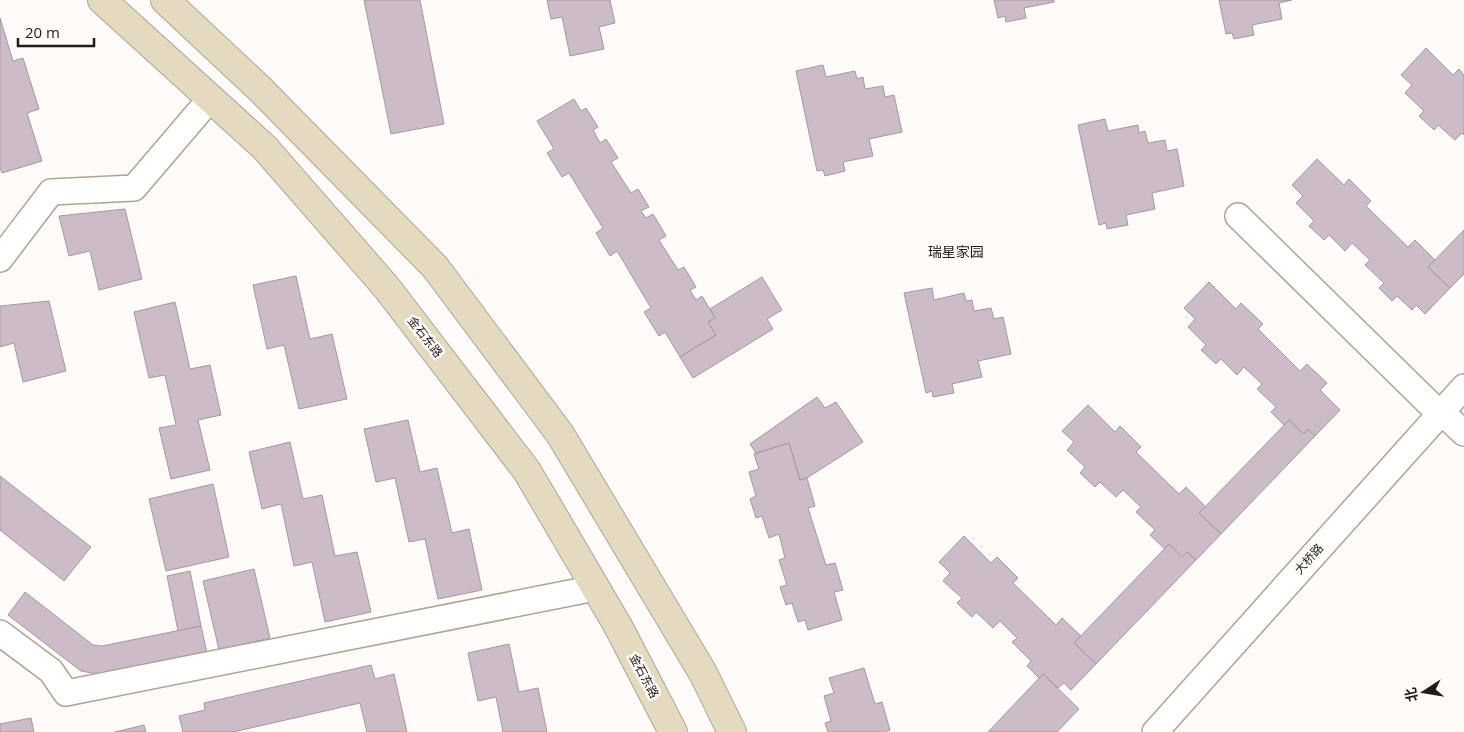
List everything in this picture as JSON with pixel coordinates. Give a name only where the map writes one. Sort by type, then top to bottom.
[{"type":"main road","name":"金石东路","points":[[102,0],[265,148],[386,288],[527,471],[618,626],[673,732]]},
{"type":"main road","points":[[165,0],[260,89],[435,267],[560,434],[703,673],[732,732]]},
{"type":"street","points":[[0,260],[51,192],[134,188],[210,98]]},
{"type":"street","points":[[1238,216],[1454,418]]},
{"type":"street","name":"大桥路","points":[[1172,732],[1454,418],[1464,387]]},
{"type":"street","name":"大桥路","points":[[1155,732],[1454,418]]},
{"type":"street","points":[[0,632],[51,671],[66,693],[595,588]]},
{"type":"building","points":[[364,0],[420,0],[444,124],[391,134]]},
{"type":"building","points":[[547,0],[610,0],[615,23],[599,27],[604,49],[570,56],[562,17],[551,19]]},
{"type":"building","points":[[994,0],[1054,0],[1054,2],[1024,8],[1026,18],[1006,22],[1005,16],[998,18]]},
{"type":"building","points":[[1219,0],[1292,0],[1279,3],[1282,19],[1252,25],[1254,35],[1234,39],[1232,33],[1226,34]]},
{"type":"building","points":[[0,18],[13,61],[23,58],[39,109],[27,113],[42,161],[2,173],[0,168]]},
{"type":"building","points":[[1426,48],[1453,75],[1459,69],[1464,75],[1464,135],[1462,133],[1455,140],[1438,125],[1434,130],[1419,116],[1424,111],[1405,93],[1412,85],[1401,75]]},
{"type":"building","points":[[823,65],[826,77],[855,71],[857,79],[863,77],[865,89],[883,86],[885,97],[894,95],[902,132],[869,139],[873,156],[843,162],[845,171],[825,176],[823,170],[817,171],[796,71]]},
{"type":"building","points":[[574,99],[581,111],[586,108],[598,127],[593,130],[600,143],[606,139],[618,158],[611,162],[631,193],[638,189],[649,207],[641,211],[646,218],[653,214],[666,236],[659,240],[678,270],[684,267],[696,287],[690,290],[696,300],[702,296],[715,318],[708,322],[716,335],[680,357],[665,332],[659,336],[644,312],[651,308],[617,251],[610,256],[596,233],[603,228],[569,173],[562,177],[547,153],[554,149],[537,121]]},
{"type":"building","points":[[1105,119],[1108,131],[1138,125],[1139,133],[1145,131],[1148,143],[1165,140],[1167,151],[1177,149],[1184,186],[1152,193],[1155,209],[1126,215],[1128,225],[1107,229],[1106,223],[1099,225],[1078,125]]},
{"type":"building","points":[[1317,159],[1344,185],[1349,179],[1371,201],[1366,206],[1408,247],[1415,240],[1435,260],[1428,267],[1450,288],[1425,314],[1416,305],[1412,310],[1397,296],[1392,301],[1379,288],[1384,283],[1365,265],[1370,260],[1352,243],[1345,251],[1329,235],[1324,240],[1309,226],[1314,221],[1296,203],[1303,196],[1292,185]]},
{"type":"building","points":[[125,209],[142,279],[99,290],[90,251],[69,256],[59,216]]},
{"type":"building","points":[[1464,230],[1464,274],[1450,288],[1428,267]]},
{"type":"building","points":[[296,276],[310,339],[332,334],[347,399],[299,409],[284,345],[267,349],[253,285]]},
{"type":"building","points":[[762,277],[782,310],[767,319],[773,329],[693,378],[680,357],[716,335],[708,322],[715,318],[710,309]]},
{"type":"building","points":[[1209,282],[1236,309],[1241,303],[1263,324],[1258,329],[1300,371],[1307,364],[1327,383],[1320,390],[1340,410],[1315,436],[1308,429],[1304,434],[1289,420],[1284,425],[1271,412],[1276,407],[1257,389],[1262,384],[1244,367],[1237,375],[1221,359],[1216,364],[1201,350],[1206,345],[1188,327],[1195,319],[1184,308]]},
{"type":"building","points":[[932,288],[934,300],[964,293],[966,301],[972,300],[974,311],[991,308],[994,319],[1003,317],[1011,354],[978,361],[982,377],[952,384],[954,393],[933,397],[932,391],[926,393],[904,293]]},
{"type":"building","points":[[49,301],[66,371],[23,382],[14,343],[0,347],[0,306]]},
{"type":"building","points":[[175,302],[190,369],[210,365],[221,415],[198,420],[210,470],[171,479],[159,428],[176,425],[165,375],[149,378],[134,312]]},
{"type":"building","points":[[817,397],[825,408],[836,402],[863,442],[807,478],[800,480],[789,443],[756,453],[750,444]]},
{"type":"building","points":[[1088,405],[1115,432],[1120,426],[1141,447],[1136,452],[1179,494],[1186,487],[1206,507],[1199,513],[1221,534],[1196,560],[1187,552],[1182,557],[1169,544],[1165,549],[1150,535],[1155,530],[1136,512],[1141,507],[1123,490],[1116,497],[1100,482],[1095,487],[1080,473],[1085,467],[1067,450],[1074,442],[1062,431]]},
{"type":"building","points":[[408,420],[420,472],[437,468],[452,533],[469,529],[482,590],[438,599],[425,539],[409,542],[395,478],[376,482],[364,429]]},
{"type":"building","points":[[1289,420],[1304,434],[1308,429],[1315,436],[1221,534],[1199,513]]},
{"type":"building","points":[[290,442],[303,499],[322,495],[335,556],[357,552],[371,612],[325,622],[312,562],[294,566],[281,504],[262,509],[249,452]]},
{"type":"building","points":[[789,443],[800,480],[807,478],[815,506],[808,508],[826,565],[835,563],[843,590],[834,592],[842,620],[808,630],[805,620],[798,622],[792,603],[786,605],[780,587],[787,585],[779,560],[785,558],[779,534],[769,538],[762,516],[756,518],[750,499],[756,496],[749,472],[759,469],[754,454]]},
{"type":"building","points":[[0,476],[91,547],[64,581],[0,530]]},
{"type":"building","points":[[213,484],[229,557],[166,571],[149,499]]},
{"type":"building","points":[[964,536],[991,563],[997,557],[1018,578],[1013,583],[1056,625],[1062,618],[1081,636],[1074,643],[1096,664],[1071,690],[1064,683],[1058,688],[1043,674],[1040,679],[1027,666],[1031,661],[1012,642],[1017,638],[1000,621],[993,628],[976,612],[972,617],[957,603],[962,598],[943,581],[950,573],[939,562]]},
{"type":"building","points":[[1169,544],[1182,557],[1187,552],[1196,560],[1096,664],[1074,643]]},
{"type":"building","points":[[254,569],[270,638],[219,650],[203,581]]},
{"type":"building","points":[[190,571],[201,626],[178,631],[167,576]]},
{"type":"building","points":[[25,592],[93,645],[102,646],[201,626],[207,653],[103,675],[81,671],[8,615]]},
{"type":"building","points":[[509,644],[519,692],[538,688],[547,732],[503,732],[496,697],[478,701],[468,653]]},
{"type":"building","points":[[371,665],[375,679],[394,674],[407,732],[367,732],[360,703],[233,732],[183,732],[179,716],[205,710],[204,703]]},
{"type":"building","points":[[864,668],[875,704],[882,702],[890,730],[884,732],[828,732],[825,723],[831,721],[824,696],[834,693],[829,678]]},
{"type":"building","points":[[1043,674],[1079,709],[1057,732],[988,732]]},
{"type":"building","points":[[31,718],[34,732],[0,732],[0,724]]},
{"type":"building","points":[[144,725],[146,732],[115,732]]},
{"type":"district","name":"瑞星家园","points":[[956,252]]}]
